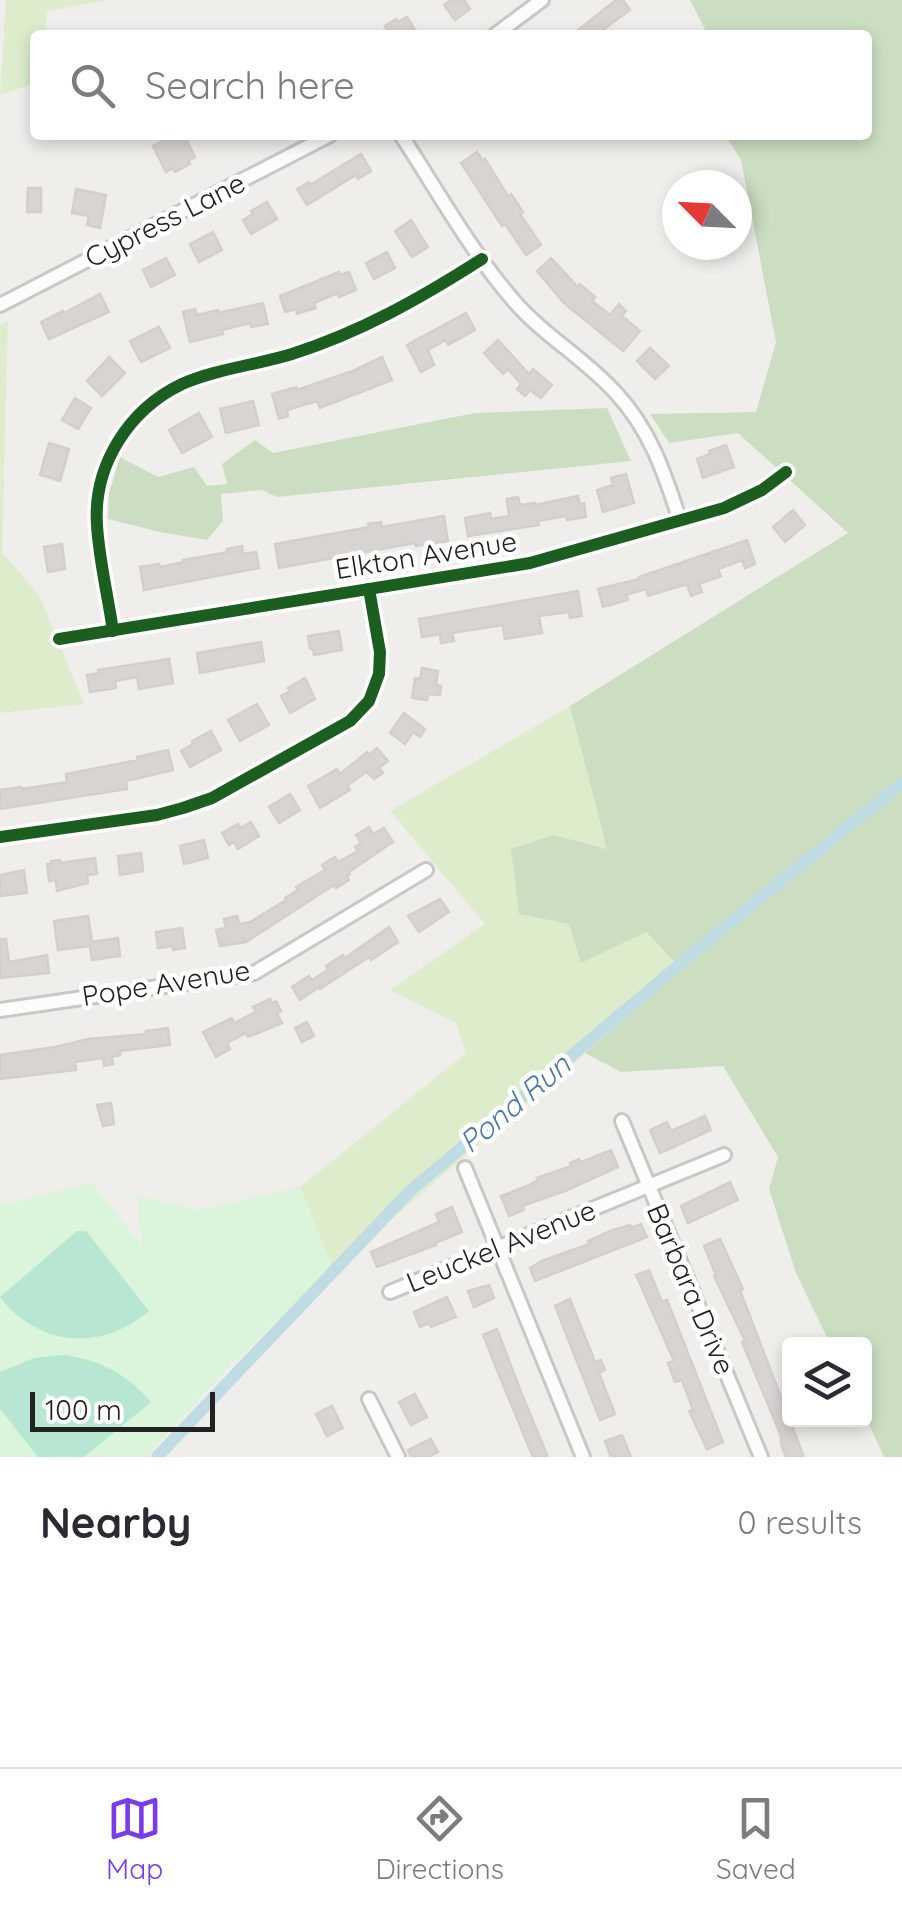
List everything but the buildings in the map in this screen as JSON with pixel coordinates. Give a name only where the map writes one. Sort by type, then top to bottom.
[{"type":"street","points":[[501,30],[542,0]]},
{"type":"street","name":"Cypress Lane","points":[[0,305],[320,140]]},
{"type":"street","points":[[404,140],[497,281],[523,312],[598,376],[631,412],[658,456],[680,521]]},
{"type":"street","points":[[113,631],[96,528],[97,505],[109,458],[146,407],[196,379],[289,355],[366,326],[421,298],[482,259]]},
{"type":"street","name":"Elkton Avenue","points":[[59,640],[530,563],[724,508],[746,499],[786,472]]},
{"type":"street","points":[[0,837],[183,808],[212,798],[350,721],[369,701],[380,674],[369,589]]},
{"type":"street","name":"Pope Avenue","points":[[0,1010],[254,972],[426,870]]},
{"type":"street","name":"Barbara Drive","points":[[622,1121],[761,1457]]},
{"type":"street","name":"Leuckel Avenue","points":[[390,1292],[724,1154]]},
{"type":"street","points":[[465,1168],[584,1457]]},
{"type":"street","points":[[368,1399],[398,1457]]},
{"type":"green space","points":[[6,0],[109,0],[47,11],[45,30],[30,30],[30,85],[0,95]]},
{"type":"green space","points":[[690,0],[902,0],[902,1457],[884,1457],[870,1427],[872,1337],[827,1337],[796,1273],[769,1189],[778,1157],[723,1066],[621,1072],[585,1053],[682,970],[646,932],[581,963],[569,924],[519,914],[511,849],[554,835],[607,849],[570,706],[848,533],[738,433],[669,443],[650,414],[756,412],[776,342],[752,217],[752,170],[743,170],[728,140],[872,140],[872,30],[705,30]]},
{"type":"green space","points":[[8,321],[2,553],[39,595],[84,704],[0,713],[0,325]]},
{"type":"green space","points":[[607,408],[631,461],[277,497],[262,490],[221,494],[223,521],[207,540],[108,519],[109,494],[120,457],[158,477],[194,467],[207,486],[227,484],[222,464],[255,440],[273,453],[475,413]]},
{"type":"green space","points":[[570,706],[608,849],[554,835],[682,971],[333,1269],[300,1187],[466,1053],[456,1023],[390,990],[485,924],[390,811]]},
{"type":"green space","points":[[91,1183],[142,1245],[137,1196],[199,1210],[300,1187],[333,1269],[232,1363],[146,1457],[0,1457],[0,1205]]},
{"type":"green space","points":[[77,1231],[86,1231],[149,1311],[111,1333],[91,1338],[71,1338],[33,1326],[0,1297]]},
{"type":"green space","points":[[64,1355],[112,1370],[151,1402],[84,1457],[38,1457],[0,1409],[0,1372],[34,1358]]},
{"type":"waterway","name":"Pond Run","points":[[157,1457],[410,1191],[902,783]]},
{"type":"cycle path","points":[[113,631],[97,503],[108,461],[130,424],[182,384],[292,354],[342,335],[413,300],[482,259]]},
{"type":"cycle path","points":[[59,639],[530,563],[724,508],[762,490],[786,472]]},
{"type":"cycle path","points":[[0,837],[183,808],[212,798],[350,721],[369,701],[379,674],[380,652],[369,589]]}]
